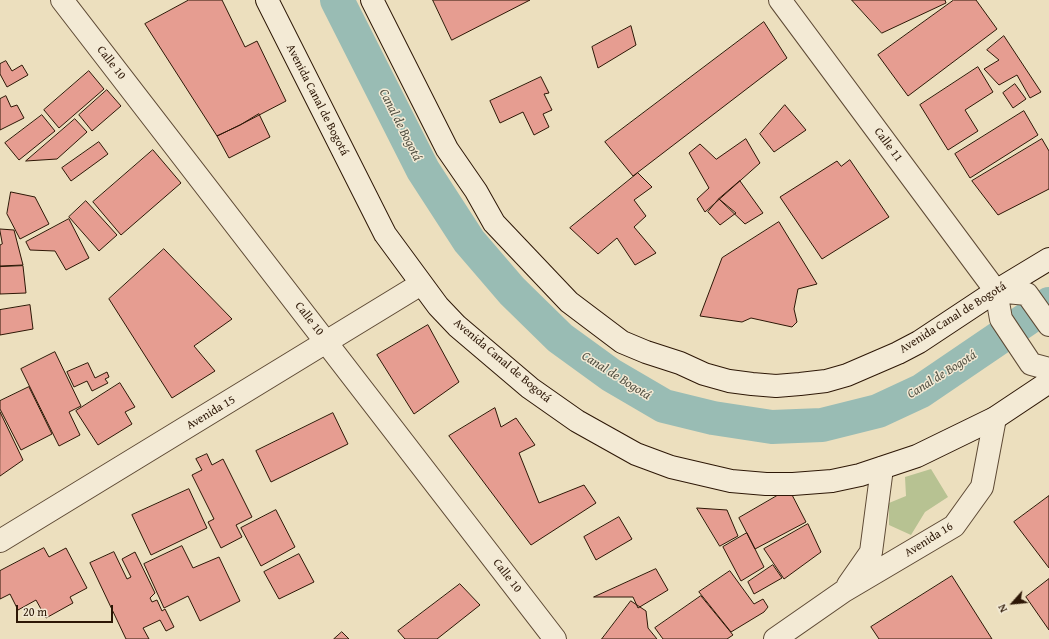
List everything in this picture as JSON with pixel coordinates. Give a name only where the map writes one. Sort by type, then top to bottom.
[{"type":"street","name":"Calle 10","points":[[62,0],[555,639]]},
{"type":"street","name":"Avenida Canal de Bogotá","points":[[266,0],[385,234],[438,306],[457,326],[530,388],[577,421],[636,454],[671,467],[731,481],[766,484],[832,481],[860,475],[917,456],[995,418],[1049,382]]},
{"type":"street","name":"Avenida Canal de Bogotá","points":[[372,0],[447,148],[476,191],[494,223],[569,302],[622,342],[646,352],[680,363],[704,374],[729,381],[776,386],[826,380],[847,375],[871,366],[919,342],[996,291],[1049,259]]},
{"type":"street","name":"Calle 11","points":[[780,0],[996,291],[1001,319],[1040,367]]},
{"type":"street","name":"Avenida 15","points":[[0,541],[421,284]]},
{"type":"street","points":[[996,291],[1027,294],[1049,325]]},
{"type":"street","name":"Avenida 16","points":[[775,639],[844,591],[954,526],[982,487],[995,418]]},
{"type":"street","name":"Avenida 16","points":[[844,591],[871,552],[882,468]]},
{"type":"green space","points":[[931,469],[948,497],[925,512],[911,535],[889,525],[889,503],[906,496],[905,477]]},
{"type":"building","points":[[189,0],[222,0],[245,47],[257,41],[286,101],[217,136],[145,24]]},
{"type":"building","points":[[433,0],[530,0],[452,40]]},
{"type":"building","points":[[852,0],[945,0],[946,3],[882,33]]},
{"type":"building","points":[[954,0],[976,0],[997,29],[908,96],[878,55]]},
{"type":"building","points":[[764,22],[787,58],[633,176],[605,142]]},
{"type":"building","points":[[631,26],[636,45],[598,68],[592,47]]},
{"type":"building","points":[[1004,36],[1041,92],[1030,98],[1017,75],[999,85],[984,69],[999,60],[987,50]]},
{"type":"building","points":[[6,61],[12,71],[22,65],[28,75],[7,87],[0,74],[0,64]]},
{"type":"building","points":[[978,67],[993,92],[965,110],[978,131],[948,150],[920,105]]},
{"type":"building","points":[[89,71],[104,89],[59,128],[44,110]]},
{"type":"building","points":[[541,77],[549,93],[544,94],[552,110],[543,114],[549,127],[534,135],[523,112],[500,123],[490,101]]},
{"type":"building","points":[[1015,84],[1026,99],[1013,108],[1003,93]]},
{"type":"building","points":[[107,90],[121,106],[92,131],[79,115]]},
{"type":"building","points":[[6,96],[11,107],[17,105],[24,118],[0,130],[0,99]]},
{"type":"building","points":[[785,105],[806,130],[774,152],[760,134]]},
{"type":"building","points":[[1024,111],[1038,135],[970,178],[955,154]]},
{"type":"building","points":[[259,114],[270,137],[229,158],[217,136]]},
{"type":"building","points":[[42,115],[55,131],[19,160],[5,143]]},
{"type":"building","points":[[75,119],[87,132],[57,159],[26,161]]},
{"type":"building","points":[[746,139],[760,163],[705,212],[697,199],[709,188],[689,153],[700,144],[716,159]]},
{"type":"building","points":[[1042,139],[1049,151],[1049,189],[998,215],[972,181]]},
{"type":"building","points":[[99,142],[108,154],[71,181],[62,168]]},
{"type":"building","points":[[153,150],[181,183],[121,235],[93,202]]},
{"type":"building","points":[[850,160],[889,217],[822,259],[780,197],[837,161],[841,166]]},
{"type":"building","points":[[638,173],[652,187],[634,200],[646,216],[634,227],[656,253],[635,265],[617,238],[598,254],[570,228]]},
{"type":"building","points":[[740,181],[763,213],[745,224],[719,199]]},
{"type":"building","points":[[11,192],[35,197],[49,224],[20,239],[7,214]]},
{"type":"building","points":[[719,199],[736,213],[720,225],[708,212]]},
{"type":"building","points":[[86,201],[117,235],[99,251],[69,217]]},
{"type":"building","points":[[69,219],[89,258],[66,270],[55,251],[30,250],[26,242]]},
{"type":"building","points":[[779,222],[817,284],[798,289],[794,309],[797,322],[792,327],[751,318],[742,322],[700,316],[722,258]]},
{"type":"building","points":[[0,229],[14,230],[23,265],[0,266],[0,245],[2,244]]},
{"type":"building","points":[[164,249],[232,319],[194,346],[215,371],[172,398],[109,299]]},
{"type":"building","points":[[23,266],[26,293],[0,294],[0,267]]},
{"type":"building","points":[[30,305],[33,329],[0,335],[0,310]]},
{"type":"building","points":[[428,325],[459,382],[414,414],[377,355]]},
{"type":"building","points":[[55,352],[81,406],[69,412],[80,435],[59,446],[21,369]]},
{"type":"building","points":[[88,363],[95,378],[107,372],[109,377],[105,379],[108,383],[92,391],[87,381],[74,387],[67,372]]},
{"type":"building","points":[[120,383],[135,407],[125,412],[132,424],[98,445],[76,411]]},
{"type":"building","points":[[29,387],[52,434],[21,450],[0,409],[0,401]]},
{"type":"building","points":[[495,408],[501,427],[516,418],[535,445],[519,453],[539,503],[584,485],[596,503],[531,545],[449,436]]},
{"type":"building","points":[[0,412],[23,460],[0,476]]},
{"type":"building","points":[[333,413],[348,444],[271,482],[256,451]]},
{"type":"building","points":[[207,454],[212,465],[223,459],[252,517],[236,525],[242,537],[221,548],[208,522],[214,519],[192,475],[202,470],[196,459]]},
{"type":"building","points":[[189,489],[207,528],[151,555],[132,515]]},
{"type":"building","points":[[789,489],[806,522],[755,549],[739,518]]},
{"type":"building","points":[[1049,496],[1049,568],[1014,522]]},
{"type":"building","points":[[697,508],[727,510],[738,536],[720,546]]},
{"type":"building","points":[[276,510],[295,547],[261,566],[241,528]]},
{"type":"building","points":[[619,517],[632,539],[596,560],[584,537]]},
{"type":"building","points":[[808,524],[821,552],[784,579],[764,549]]},
{"type":"building","points":[[747,533],[764,567],[741,581],[723,547]]},
{"type":"building","points":[[182,546],[193,568],[219,557],[240,601],[200,621],[188,596],[164,608],[144,564]]},
{"type":"building","points":[[44,548],[49,557],[66,548],[87,588],[70,597],[73,603],[46,618],[36,600],[18,610],[10,594],[0,599],[0,571]]},
{"type":"building","points":[[114,552],[127,579],[131,577],[122,559],[135,552],[155,593],[150,598],[152,602],[157,600],[162,611],[165,609],[174,627],[166,631],[160,620],[143,628],[149,639],[126,639],[90,563]]},
{"type":"building","points":[[299,554],[314,582],[279,599],[264,572]]},
{"type":"building","points":[[773,565],[782,578],[754,594],[748,582]]},
{"type":"building","points":[[656,569],[668,590],[638,608],[633,597],[594,597]]},
{"type":"building","points":[[730,571],[754,604],[763,599],[768,607],[764,612],[731,632],[699,592]]},
{"type":"building","points":[[952,576],[992,639],[879,639],[871,627]]},
{"type":"building","points":[[1049,579],[1049,630],[1026,597]]},
{"type":"building","points":[[460,584],[480,605],[437,639],[405,639],[398,631]]},
{"type":"building","points":[[701,596],[733,635],[727,639],[663,639],[655,628]]},
{"type":"building","points":[[631,601],[646,611],[648,628],[657,639],[602,639]]},
{"type":"building","points":[[342,632],[349,639],[334,639]]},
{"type":"waterway","name":"Canal de Bogotá","points":[[337,0],[423,170],[469,241],[512,291],[560,338],[611,375],[664,406],[713,418],[772,427],[822,425],[878,411],[921,391],[1049,304]]}]
